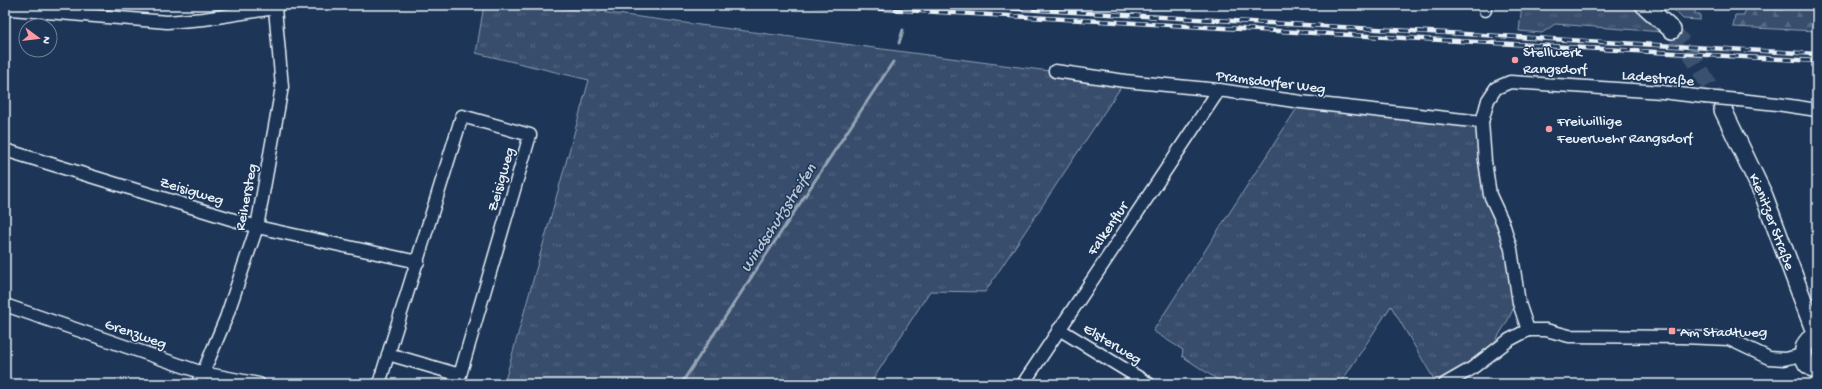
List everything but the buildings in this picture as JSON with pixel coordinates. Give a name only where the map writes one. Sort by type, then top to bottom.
[{"type":"street","points":[[1644,5],[1672,30]]},
{"type":"street","points":[[5,11],[11,9],[168,22],[204,19],[277,6]]},
{"type":"street","name":"Reihersteg","points":[[197,384],[204,373],[226,318],[257,227],[282,87],[277,6]]},
{"type":"street","name":"Pramsdorfer Weg","points":[[1055,71],[1125,81],[1218,90],[1301,102],[1482,122]]},
{"type":"street","name":"Ladestraße","points":[[1482,122],[1488,100],[1496,88],[1510,82],[1654,92],[1777,104],[1817,110]]},
{"type":"street","name":"Falkenflur","points":[[1023,384],[1218,90]]},
{"type":"street","name":"Kienitzer Straße","points":[[1723,110],[1764,196],[1816,335]]},
{"type":"street","name":"Zeisigweg","points":[[379,384],[388,354],[418,262],[462,116],[530,135],[460,375],[388,354]]},
{"type":"street","points":[[1482,122],[1485,161],[1490,195],[1503,223],[1511,249],[1520,303],[1528,330]]},
{"type":"street","name":"Zeisigweg","points":[[5,150],[257,227],[418,262]]},
{"type":"street","name":"Grenzweg","points":[[5,305],[204,373],[259,384]]},
{"type":"street","name":"Elsterweg","points":[[1059,329],[1149,384]]},
{"type":"street","points":[[1445,384],[1471,369],[1509,340],[1528,330],[1546,330],[1569,336],[1729,339],[1769,358],[1784,359],[1803,356]]},
{"type":"street","points":[[1816,335],[1807,341],[1803,350],[1803,356],[1807,364],[1817,371]]},
{"type":"green space","points":[[484,5],[526,5],[609,13],[1125,81],[985,292],[930,291],[870,384],[504,384],[589,80],[476,53]]},
{"type":"green space","points":[[1522,5],[1629,5],[1640,11],[1663,32],[1555,24],[1542,33],[1519,31]]},
{"type":"green space","points":[[1669,5],[1695,5],[1695,14],[1700,14],[1700,20],[1683,19]]},
{"type":"green space","points":[[1783,5],[1817,5],[1817,31],[1733,27],[1735,15],[1744,15],[1745,8],[1782,10]]},
{"type":"green space","points":[[1301,102],[1482,122],[1485,161],[1503,223],[1516,303],[1507,322],[1494,343],[1477,357],[1435,381],[1391,306],[1340,384],[1216,384],[1218,380],[1182,356],[1183,350],[1153,331]]},
{"type":"waterway","name":"Windschutzstreifen","points":[[899,43],[903,30]]},
{"type":"waterway","name":"Windschutzstreifen","points":[[681,384],[893,62]]},
{"type":"tunnel","points":[[1672,30],[1691,53],[1723,110]]},
{"type":"railway","points":[[813,5],[1817,61]]},
{"type":"railway","points":[[951,5],[1817,54]]},
{"type":"place","name":"Stellwerk Rangsdorf","points":[[1515,60]]},
{"type":"place","name":"Freiwillige Feuerwehr Rangsdorf","points":[[1549,129]]},
{"type":"place","name":"Am Stadtweg","points":[[1672,331]]}]
